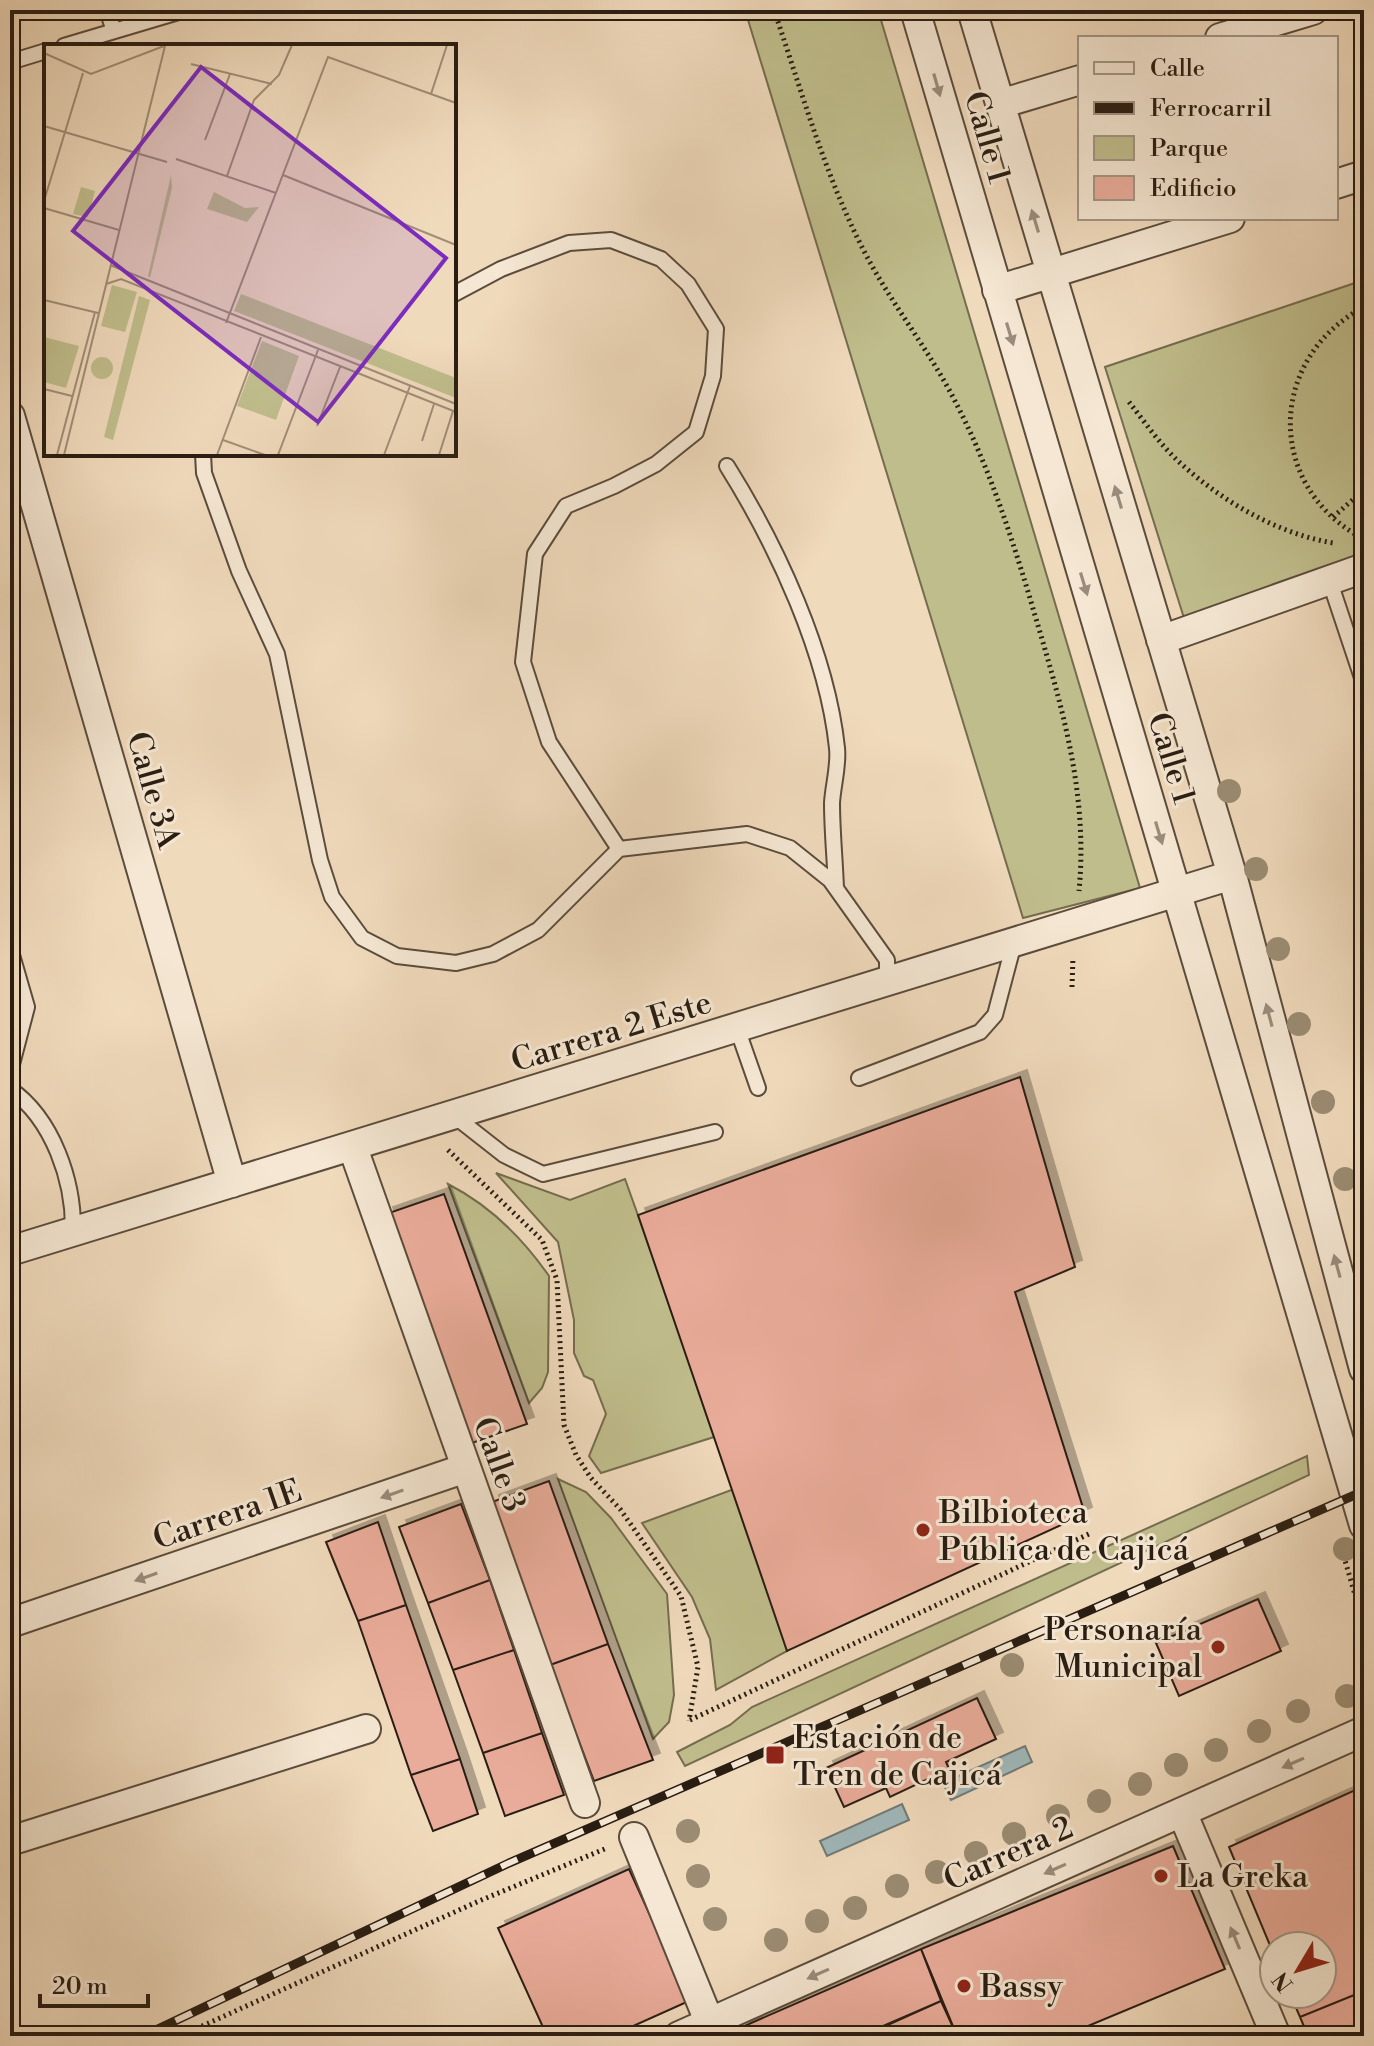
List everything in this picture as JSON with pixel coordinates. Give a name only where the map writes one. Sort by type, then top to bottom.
[{"type":"street","name":"Calle 1","points":[[915,10],[1364,1525]]},
{"type":"street","name":"Calle 1","points":[[972,10],[1232,875],[1364,1369]]},
{"type":"street","points":[[1227,36],[1313,10]]},
{"type":"street","points":[[1000,104],[1078,81]]},
{"type":"street","points":[[1338,183],[1364,175]]},
{"type":"street","points":[[997,290],[1224,220]]},
{"type":"street","name":"Calle 3A","points":[[10,416],[232,1183]]},
{"type":"street","points":[[1161,640],[1364,568]]},
{"type":"street","name":"Carrera 2 Este","points":[[10,1251],[353,1148],[1232,875]]},
{"type":"street","name":"Calle 3","points":[[353,1148],[585,1803]]},
{"type":"street","name":"Carrera 1E","points":[[10,1623],[466,1468]]},
{"type":"street","points":[[10,1841],[366,1729]]},
{"type":"street","name":"Carrera 2","points":[[679,2036],[712,2029],[1364,1731]]},
{"type":"street","points":[[1182,1812],[1276,2036]]},
{"type":"street","points":[[634,1837],[712,2029]]},
{"type":"lane","points":[[107,10],[114,31]]},
{"type":"lane","points":[[71,44],[185,10]]},
{"type":"lane","points":[[10,62],[44,52]]},
{"type":"lane","points":[[456,293],[501,269],[569,243],[611,240],[661,259],[688,284],[716,329],[713,376],[696,432],[656,464],[566,506],[535,554],[523,662],[549,742],[619,849]]},
{"type":"lane","points":[[203,456],[204,473],[239,571],[277,654],[320,860],[332,897],[362,938],[397,956],[456,963],[493,954],[538,930],[619,849],[747,834],[790,848],[836,888],[887,960],[887,982]]},
{"type":"lane","points":[[727,466],[764,525],[794,595],[831,705],[838,752],[832,802],[836,888]]},
{"type":"lane","points":[[1329,579],[1364,684]]},
{"type":"lane","points":[[859,1078],[980,1032],[995,1015],[1014,943]]},
{"type":"lane","points":[[10,948],[27,1007],[10,1072]]},
{"type":"lane","points":[[737,1028],[758,1088]]},
{"type":"lane","points":[[10,1089],[23,1098],[51,1134],[73,1208],[73,1232]]},
{"type":"lane","points":[[453,1115],[504,1155],[543,1174],[715,1132]]},
{"type":"path","points":[[774,10],[825,168],[866,255],[956,403],[1007,517],[1057,683],[1075,761],[1083,847],[1076,923]]},
{"type":"path","points":[[1364,307],[1339,320],[1311,349],[1294,386],[1289,426],[1297,466],[1316,502],[1364,539]]},
{"type":"path","points":[[1129,402],[1175,459],[1241,510],[1312,540],[1338,544]]},
{"type":"path","points":[[1333,517],[1364,490]]},
{"type":"path","points":[[421,1125],[542,1240],[557,1280],[564,1425],[576,1455],[591,1478],[620,1509],[681,1596],[698,1667],[689,1721],[1091,1533]]},
{"type":"path","points":[[1339,1537],[1364,1626]]},
{"type":"path","points":[[180,2036],[479,1901],[634,1837]]},
{"type":"green space","points":[[745,10],[878,10],[1140,888],[1023,918]]},
{"type":"green space","points":[[1364,280],[1364,562],[1184,618],[1105,367]]},
{"type":"green space","points":[[496,1173],[570,1200],[625,1179],[717,1436],[601,1473],[589,1456],[606,1414],[593,1380],[584,1376],[574,1353],[574,1320],[558,1242]]},
{"type":"green space","points":[[448,1184],[504,1223],[549,1276],[548,1372],[542,1388],[529,1403]]},
{"type":"green space","points":[[1307,1456],[1309,1475],[685,1766],[677,1752],[730,1725],[752,1707]]},
{"type":"green space","points":[[558,1479],[586,1492],[611,1518],[667,1594],[674,1695],[669,1722],[653,1739]]},
{"type":"green space","points":[[734,1489],[787,1651],[716,1690],[710,1639],[692,1597],[642,1523]]},
{"type":"water","points":[[1025,1746],[1032,1762],[951,1800],[943,1783]]},
{"type":"water","points":[[902,1804],[909,1820],[827,1856],[820,1841]]},
{"type":"building","points":[[1020,1077],[1075,1267],[1015,1292],[1085,1514],[787,1651],[638,1215]]},
{"type":"building","points":[[444,1194],[527,1424],[469,1444],[386,1214]]},
{"type":"building","points":[[549,1481],[608,1644],[550,1665],[492,1502]]},
{"type":"building","points":[[461,1504],[490,1580],[428,1603],[399,1527]]},
{"type":"building","points":[[378,1522],[406,1605],[358,1621],[326,1542]]},
{"type":"building","points":[[490,1580],[514,1650],[453,1670],[428,1603]]},
{"type":"building","name":"Personaría Municipal","points":[[1258,1599],[1281,1651],[1179,1696],[1156,1643]]},
{"type":"building","points":[[406,1605],[460,1759],[411,1775],[358,1621]]},
{"type":"building","points":[[608,1644],[653,1760],[594,1781],[550,1665]]},
{"type":"building","points":[[514,1650],[542,1733],[483,1753],[453,1670]]},
{"type":"building","points":[[977,1698],[996,1739],[946,1762],[949,1769],[890,1797],[886,1788],[844,1807],[826,1768]]},
{"type":"building","points":[[542,1733],[564,1795],[505,1816],[483,1753]]},
{"type":"building","points":[[460,1759],[478,1814],[433,1831],[411,1775]]},
{"type":"building","points":[[1362,1787],[1364,1991],[1338,2002],[1338,1930],[1264,1930],[1229,1847]]},
{"type":"building","points":[[1173,1846],[1225,1969],[1064,2036],[957,2036],[921,1949]]},
{"type":"building","points":[[629,1869],[689,2001],[611,2036],[547,2036],[498,1928]]},
{"type":"building","points":[[921,1949],[941,2001],[860,2036],[746,2036],[742,2027]]},
{"type":"building","points":[[1364,1991],[1364,2036],[1308,2036],[1300,2017],[1317,2010],[1338,2010],[1338,2002]]},
{"type":"building","points":[[941,2001],[957,2036],[874,2036],[872,2032]]},
{"type":"building","points":[[1297,2010],[1317,2010],[1300,2017]]},
{"type":"railway","points":[[143,2036],[509,1863],[1364,1491]]},
{"type":"place","name":"Bilbioteca Pública de Cajicá","points":[[923,1530]]},
{"type":"place","name":"Personaría Municipal","points":[[1218,1647]]},
{"type":"place","name":"Estación de Tren de Cajicá","points":[[775,1755]]},
{"type":"place","name":"La Greka","points":[[1161,1876]]},
{"type":"place","name":"Bassy","points":[[964,1986]]}]
